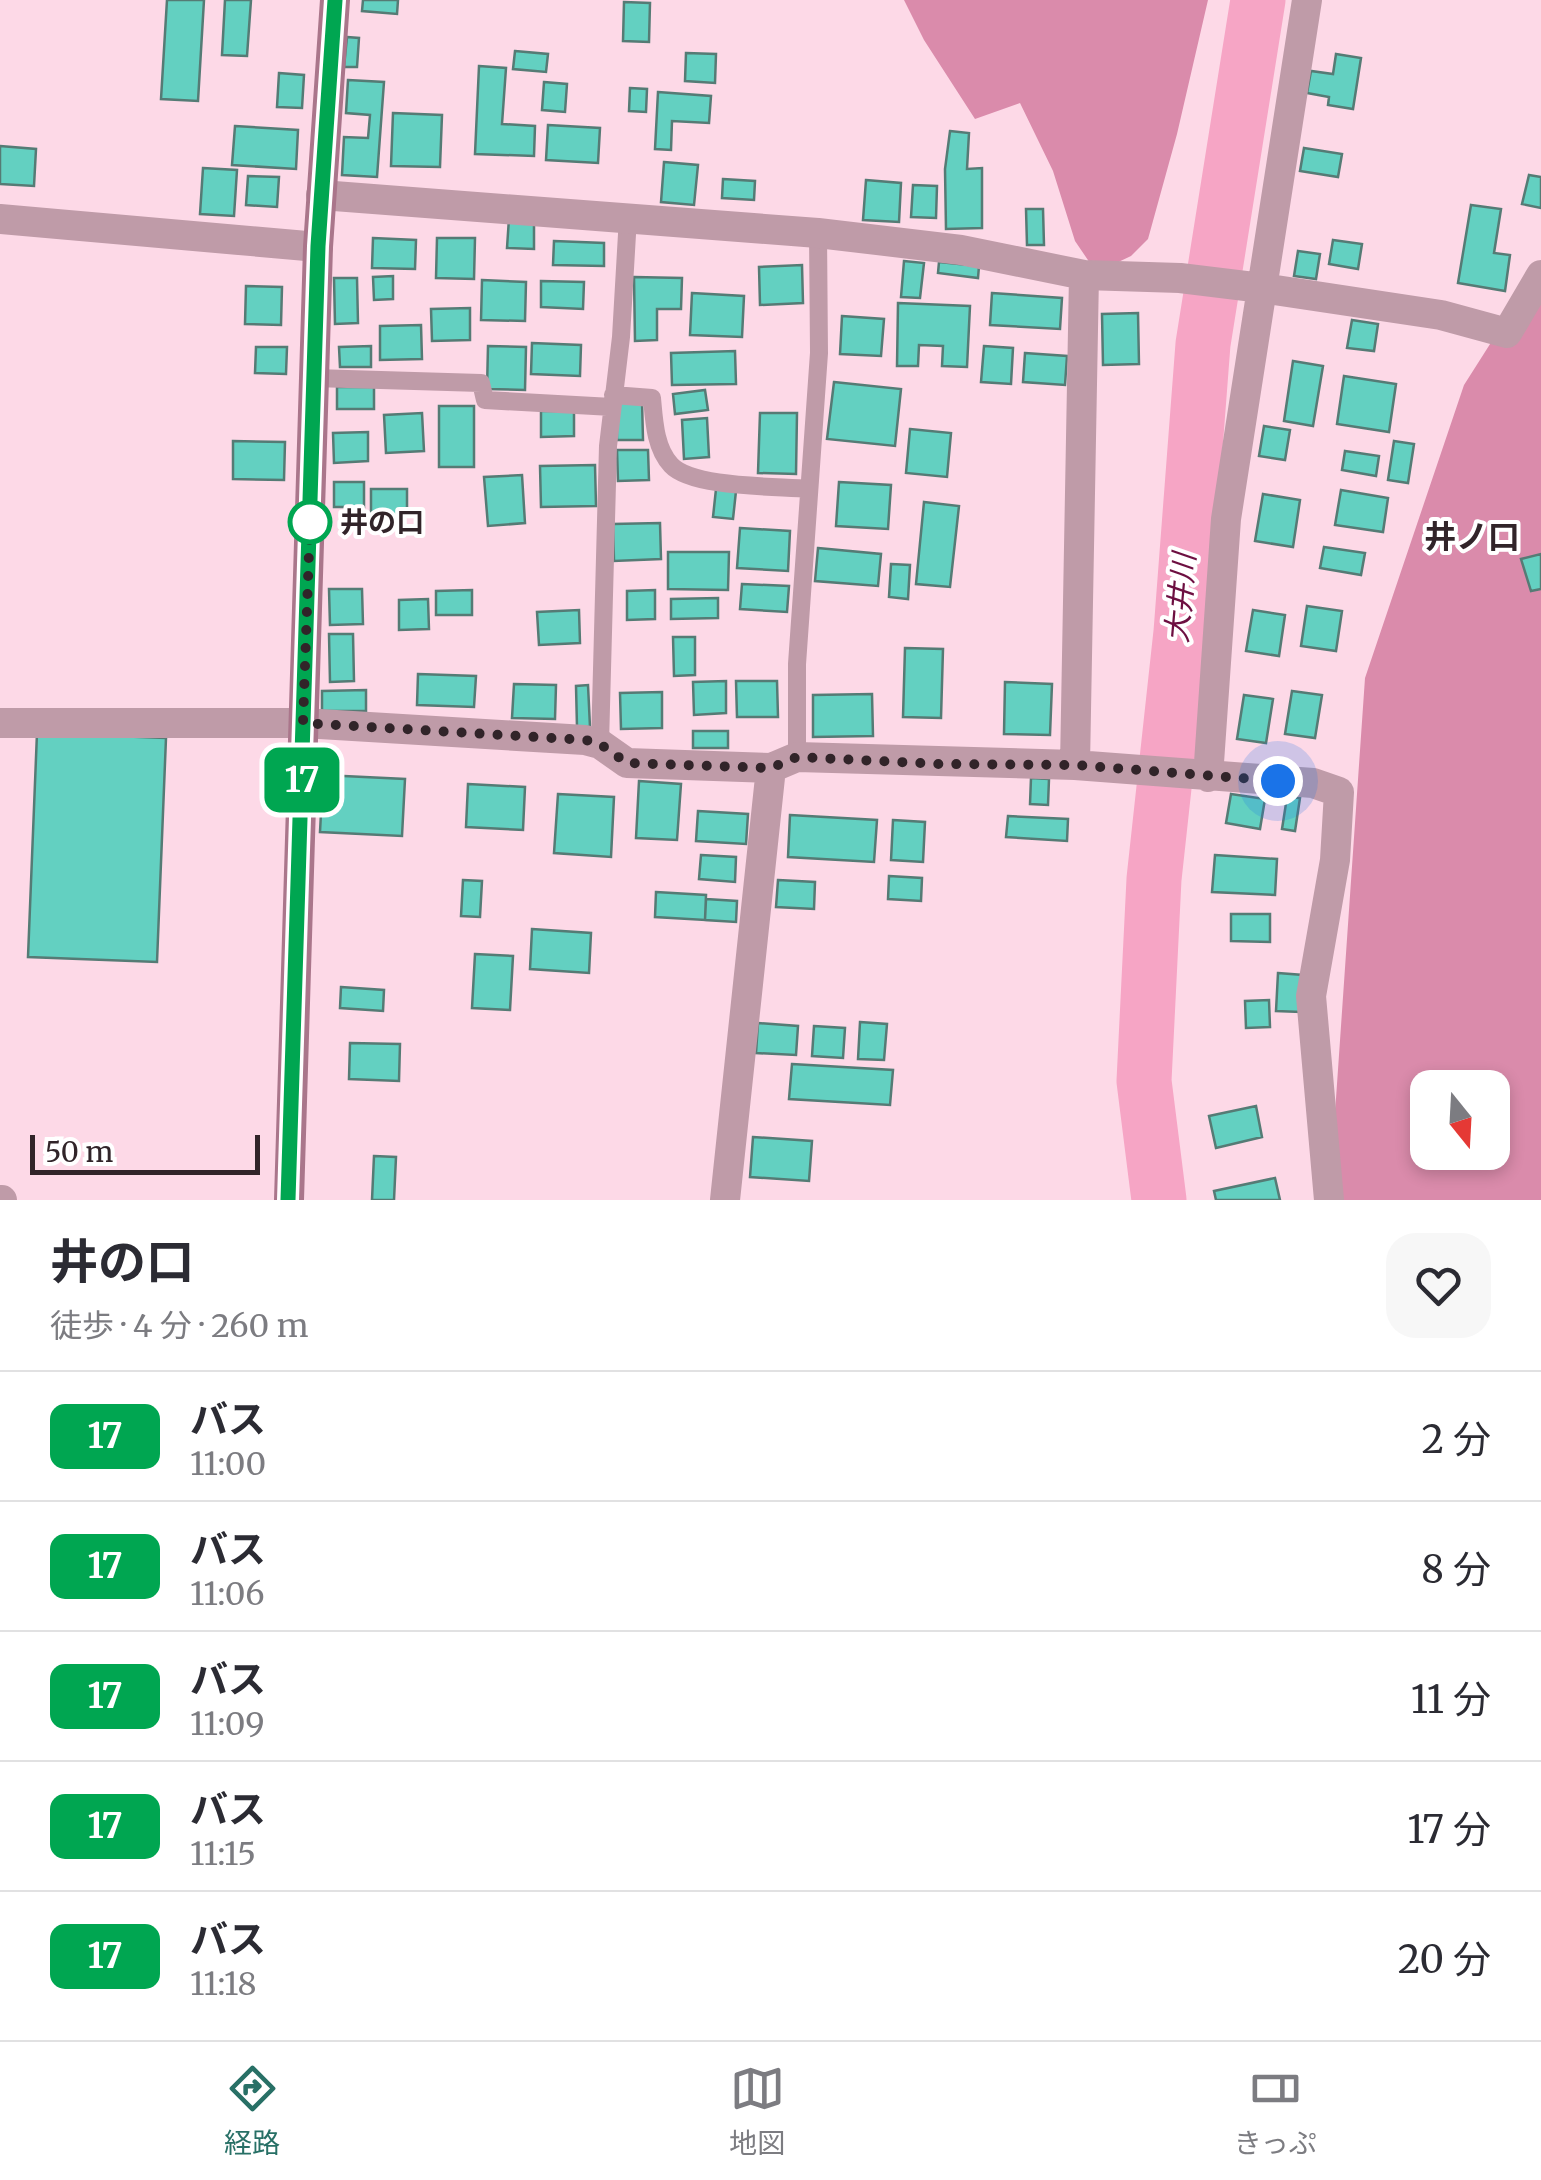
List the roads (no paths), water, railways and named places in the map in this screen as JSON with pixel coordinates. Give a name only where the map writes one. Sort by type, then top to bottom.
[{"type":"main road","points":[[288,1200],[318,246],[335,0]]},
{"type":"street","points":[[1208,777],[1226,519],[1307,0]]},
{"type":"street","points":[[321,195],[628,217],[960,250],[1084,275],[1180,278],[1441,315],[1507,333],[1541,274]]},
{"type":"street","points":[[0,219],[318,246]]},
{"type":"street","points":[[1075,765],[1084,275]]},
{"type":"street","points":[[0,723],[303,723],[586,740],[600,744],[627,763],[1075,765],[1313,784],[1339,792],[1335,860],[1311,996],[1328,1200]]},
{"type":"street","points":[[725,1200],[784,763]]},
{"type":"lane","points":[[600,744],[607,466],[626,287],[628,217]]},
{"type":"lane","points":[[784,763],[797,664],[818,353],[818,234]]},
{"type":"lane","points":[[314,378],[481,384],[485,400],[652,398],[659,447],[672,467],[698,479],[809,489]]},
{"type":"waterway","name":"大井川","points":[[1159,1200],[1144,1081],[1154,879],[1181,632],[1203,344],[1258,0]]},
{"type":"place","name":"井の口","points":[[310,522]]},
{"type":"district","name":"井ノ口","points":[[1472,537]]}]
